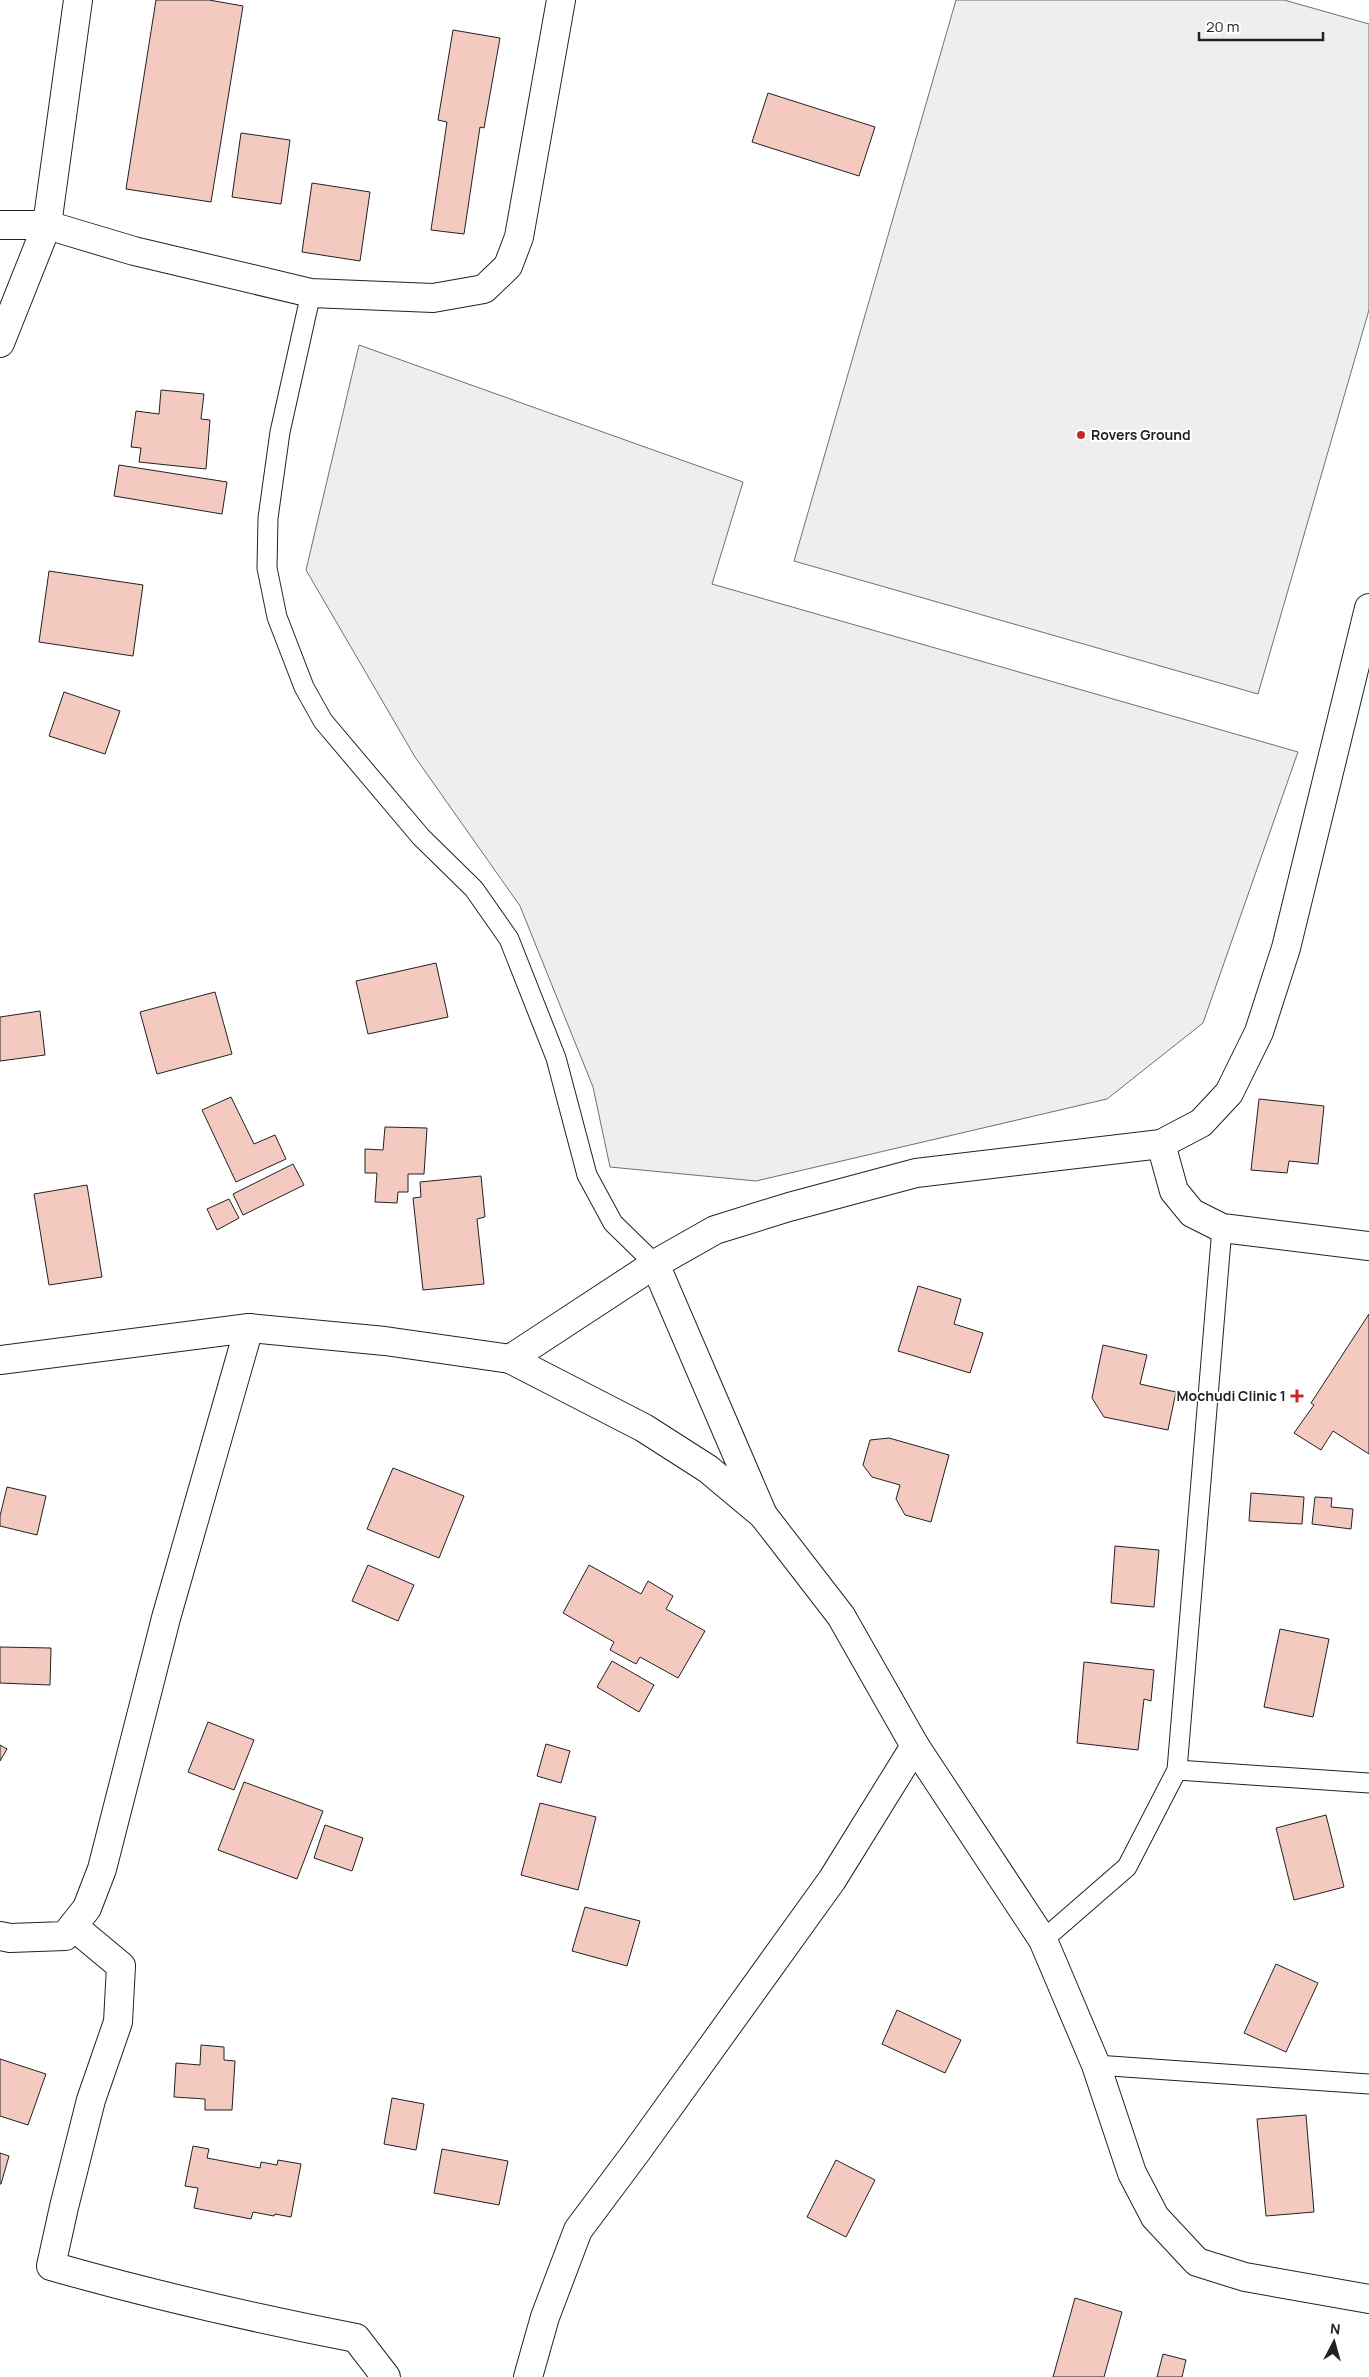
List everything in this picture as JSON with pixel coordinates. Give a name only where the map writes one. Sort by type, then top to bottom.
[{"type":"street","points":[[0,343],[47,225],[78,0]]},
{"type":"street","points":[[0,225],[47,225],[134,251],[311,293],[433,298],[484,289],[508,266],[519,238],[561,0]]},
{"type":"street","points":[[510,1358],[655,1264],[715,1230],[789,1207],[916,1173],[1162,1144],[1201,1123],[1229,1093],[1259,1032],[1286,948],[1369,608]]},
{"type":"street","points":[[1162,1144],[1174,1191],[1192,1214],[1222,1228],[1369,1246]]},
{"type":"street","points":[[655,1264],[763,1515]]},
{"type":"street","points":[[0,1936],[10,1938],[65,1936],[87,1908],[102,1869],[172,1599],[248,1328]]},
{"type":"street","points":[[0,1360],[248,1328],[385,1340],[510,1358],[644,1428],[708,1469],[763,1515],[841,1616],[915,1746],[1043,1940],[1096,2065],[1132,2173],[1155,2217],[1197,2262],[1245,2277],[1369,2299]]},
{"type":"street","points":[[528,2377],[544,2318],[578,2230],[832,1880],[915,1746]]},
{"type":"street","points":[[73,1926],[121,1966],[118,2022],[91,2100],[51,2266],[121,2286],[249,2317],[356,2338],[386,2377]]},
{"type":"lane","points":[[311,293],[280,432],[268,518],[267,568],[277,617],[304,687],[323,721],[421,837],[474,889],[508,939],[556,1058],[587,1175],[613,1223],[655,1264]]},
{"type":"lane","points":[[1043,1940],[1127,1867],[1177,1770],[1222,1228]]},
{"type":"lane","points":[[1177,1770],[1369,1783]]},
{"type":"lane","points":[[1096,2065],[1369,2084]]},
{"type":"shaded area","name":"Rovers Ground","points":[[956,0],[1284,0],[1369,24],[1369,310],[1258,694],[794,561]]},
{"type":"shaded area","points":[[359,345],[743,482],[712,584],[1298,752],[1203,1023],[1107,1099],[756,1181],[610,1167],[593,1087],[520,906],[415,757],[306,570]]},
{"type":"building","points":[[156,0],[209,0],[243,6],[211,202],[126,189]]},
{"type":"building","points":[[453,30],[500,38],[484,128],[480,127],[464,234],[431,230],[447,122],[438,120]]},
{"type":"building","points":[[768,93],[875,127],[859,176],[752,142]]},
{"type":"building","points":[[241,133],[290,140],[281,204],[232,197]]},
{"type":"building","points":[[312,183],[370,192],[360,261],[302,252]]},
{"type":"building","points":[[161,390],[204,394],[201,419],[210,420],[206,469],[139,462],[141,448],[131,447],[136,411],[159,414]]},
{"type":"building","points":[[119,465],[227,482],[222,514],[114,496]]},
{"type":"building","points":[[49,571],[143,585],[133,656],[39,642]]},
{"type":"building","points":[[64,692],[120,711],[105,754],[49,736]]},
{"type":"building","points":[[436,963],[448,1017],[368,1034],[356,981]]},
{"type":"building","points":[[215,992],[232,1054],[157,1074],[140,1012]]},
{"type":"building","points":[[40,1011],[45,1055],[0,1061],[0,1017]]},
{"type":"building","points":[[231,1097],[254,1144],[275,1135],[286,1159],[236,1182],[202,1110]]},
{"type":"building","points":[[1259,1099],[1324,1106],[1318,1164],[1289,1161],[1287,1173],[1251,1170]]},
{"type":"building","points":[[385,1127],[427,1128],[424,1174],[408,1174],[408,1192],[398,1192],[397,1203],[375,1202],[377,1173],[365,1173],[365,1149],[383,1150]]},
{"type":"building","points":[[293,1164],[304,1185],[243,1215],[233,1194]]},
{"type":"building","points":[[481,1176],[485,1217],[477,1219],[484,1284],[423,1290],[413,1198],[421,1197],[420,1182]]},
{"type":"building","points":[[87,1185],[102,1277],[49,1285],[34,1194]]},
{"type":"building","points":[[229,1199],[239,1218],[217,1230],[207,1209]]},
{"type":"building","points":[[918,1286],[961,1299],[954,1324],[983,1333],[970,1373],[898,1351]]},
{"type":"building","points":[[1369,1314],[1369,1454],[1333,1431],[1321,1450],[1294,1433],[1314,1405],[1311,1403]]},
{"type":"building","points":[[1103,1345],[1147,1355],[1140,1384],[1176,1392],[1168,1430],[1104,1417],[1092,1398]]},
{"type":"building","points":[[889,1438],[949,1455],[931,1522],[905,1515],[896,1499],[900,1485],[872,1477],[863,1465],[870,1440]]},
{"type":"building","points":[[393,1468],[464,1496],[439,1558],[367,1529]]},
{"type":"building","points":[[7,1487],[46,1496],[37,1535],[0,1526],[0,1516]]},
{"type":"building","points":[[1251,1493],[1304,1497],[1302,1524],[1249,1521]]},
{"type":"building","points":[[1315,1497],[1332,1498],[1331,1507],[1353,1509],[1351,1529],[1312,1524]]},
{"type":"building","points":[[1115,1546],[1159,1550],[1154,1607],[1111,1603]]},
{"type":"building","points":[[368,1565],[414,1585],[398,1621],[352,1601]]},
{"type":"building","points":[[589,1565],[641,1594],[648,1581],[673,1596],[666,1609],[705,1631],[678,1678],[640,1657],[636,1664],[610,1650],[614,1642],[563,1613]]},
{"type":"building","points":[[1280,1629],[1329,1639],[1313,1717],[1264,1707]]},
{"type":"building","points":[[0,1647],[51,1648],[50,1685],[0,1683]]},
{"type":"building","points":[[612,1661],[654,1685],[639,1712],[597,1687]]},
{"type":"building","points":[[1084,1662],[1154,1670],[1151,1701],[1144,1699],[1138,1750],[1077,1743]]},
{"type":"building","points":[[208,1722],[254,1740],[234,1790],[188,1772]]},
{"type":"building","points":[[546,1744],[570,1751],[561,1783],[537,1776]]},
{"type":"building","points":[[0,1745],[7,1749],[0,1761]]},
{"type":"building","points":[[244,1782],[323,1811],[297,1879],[218,1850]]},
{"type":"building","points":[[540,1803],[596,1817],[578,1890],[521,1875]]},
{"type":"building","points":[[1326,1815],[1344,1887],[1294,1900],[1276,1828]]},
{"type":"building","points":[[325,1825],[363,1838],[352,1871],[314,1858]]},
{"type":"building","points":[[585,1907],[640,1921],[627,1966],[572,1951]]},
{"type":"building","points":[[1276,1964],[1318,1983],[1286,2052],[1244,2033]]},
{"type":"building","points":[[897,2010],[961,2040],[945,2073],[882,2044]]},
{"type":"building","points":[[201,2045],[224,2047],[224,2060],[235,2061],[232,2110],[205,2110],[205,2099],[174,2097],[176,2063],[200,2065]]},
{"type":"building","points":[[0,2059],[46,2074],[28,2125],[0,2116]]},
{"type":"building","points":[[392,2098],[424,2104],[416,2150],[384,2144]]},
{"type":"building","points":[[1306,2115],[1314,2212],[1266,2216],[1257,2119]]},
{"type":"building","points":[[193,2146],[209,2149],[207,2158],[260,2168],[261,2162],[277,2165],[278,2160],[301,2164],[291,2217],[253,2212],[251,2219],[194,2208],[198,2188],[185,2186]]},
{"type":"building","points":[[442,2149],[508,2161],[499,2205],[434,2193]]},
{"type":"building","points":[[0,2153],[9,2156],[1,2184],[0,2184]]},
{"type":"building","points":[[836,2160],[875,2180],[846,2237],[807,2217]]},
{"type":"building","points":[[1075,2298],[1122,2312],[1104,2377],[1053,2377]]},
{"type":"building","points":[[1163,2354],[1186,2360],[1182,2377],[1157,2377]]},
{"type":"place","name":"Rovers Ground","points":[[1081,435]]},
{"type":"place","name":"Mochudi Clinic 1","points":[[1297,1396]]}]
